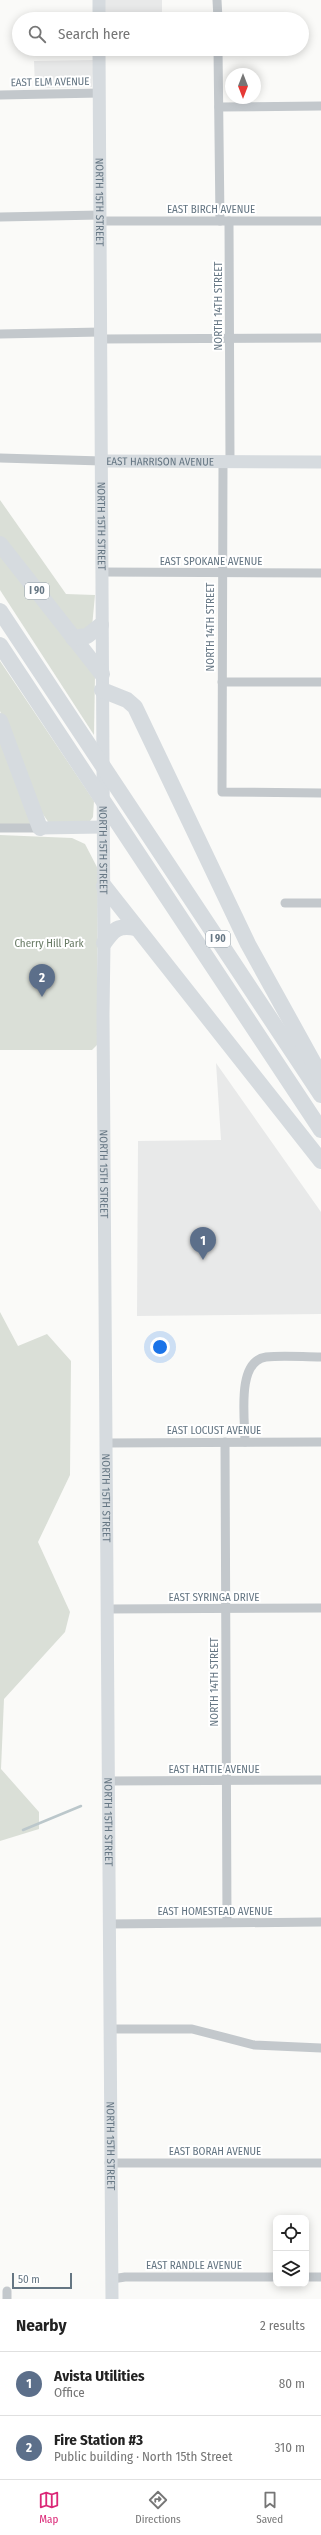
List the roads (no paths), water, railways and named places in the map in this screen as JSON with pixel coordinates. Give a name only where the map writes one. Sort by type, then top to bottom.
[{"type":"highway","name":"I 90","points":[[0,544],[102,674]]},
{"type":"highway","name":"I 90","points":[[0,611],[321,1094]]},
{"type":"highway","points":[[73,638],[87,636],[101,625]]},
{"type":"highway","name":"I 90","points":[[0,645],[90,782],[109,824],[321,1130]]},
{"type":"highway","points":[[102,690],[127,700],[135,707],[248,944],[321,1076]]},
{"type":"highway","points":[[0,721],[40,828]]},
{"type":"highway","points":[[104,886],[321,1161]]},
{"type":"highway","points":[[104,943],[116,928],[124,926],[136,928]]},
{"type":"main road","points":[[99,0],[99,12]]},
{"type":"main road","name":"NORTH 15TH STREET","points":[[99,56],[102,461],[101,625],[102,690],[109,824],[104,886],[102,1014],[107,1443],[109,2164],[112,2299]]},
{"type":"main road","name":"EAST HARRISON AVENUE","points":[[102,461],[321,462]]},
{"type":"main road","points":[[40,828],[109,824]]},
{"type":"street","points":[[217,0],[218,12]]},
{"type":"street","name":"NORTH 14TH STREET","points":[[218,56],[219,107],[230,338],[227,462],[222,573],[222,792],[321,793]]},
{"type":"street","name":"EAST ELM AVENUE","points":[[0,95],[100,93]]},
{"type":"street","points":[[219,107],[321,106]]},
{"type":"street","name":"EAST BIRCH AVENUE","points":[[0,217],[224,221],[321,221]]},
{"type":"street","points":[[0,334],[321,338]]},
{"type":"street","name":"EAST HARRISON AVENUE","points":[[0,458],[102,461]]},
{"type":"street","name":"EAST SPOKANE AVENUE","points":[[101,572],[321,573]]},
{"type":"street","points":[[222,682],[321,682]]},
{"type":"street","points":[[0,828],[40,828]]},
{"type":"street","points":[[285,903],[321,903]]},
{"type":"street","points":[[245,1442],[245,1379],[251,1365],[265,1357],[321,1357]]},
{"type":"street","name":"NORTH 14TH STREET","points":[[225,1442],[227,1922]]},
{"type":"street","name":"EAST LOCUST AVENUE","points":[[107,1443],[321,1442]]},
{"type":"street","name":"EAST SYRINGA DRIVE","points":[[108,1609],[321,1608]]},
{"type":"street","name":"EAST HATTIE AVENUE","points":[[108,1781],[321,1780]]},
{"type":"street","name":"EAST HOMESTEAD AVENUE","points":[[109,1924],[321,1922]]},
{"type":"street","points":[[109,2029],[192,2029],[254,2045],[321,2048]]},
{"type":"street","name":"EAST BORAH AVENUE","points":[[109,2164],[321,2163]]},
{"type":"street","name":"EAST RANDLE AVENUE","points":[[112,2279],[124,2277],[273,2277]]},
{"type":"street","points":[[309,2277],[321,2277]]},
{"type":"waterway","points":[[23,1830],[81,1806]]},
{"type":"place","name":"Fire Station #3","points":[[42,997]]},
{"type":"place","name":"Avista Utilities","points":[[203,1260]]},
{"type":"park label","name":"Cherry Hill Park","points":[[49,943]]}]
